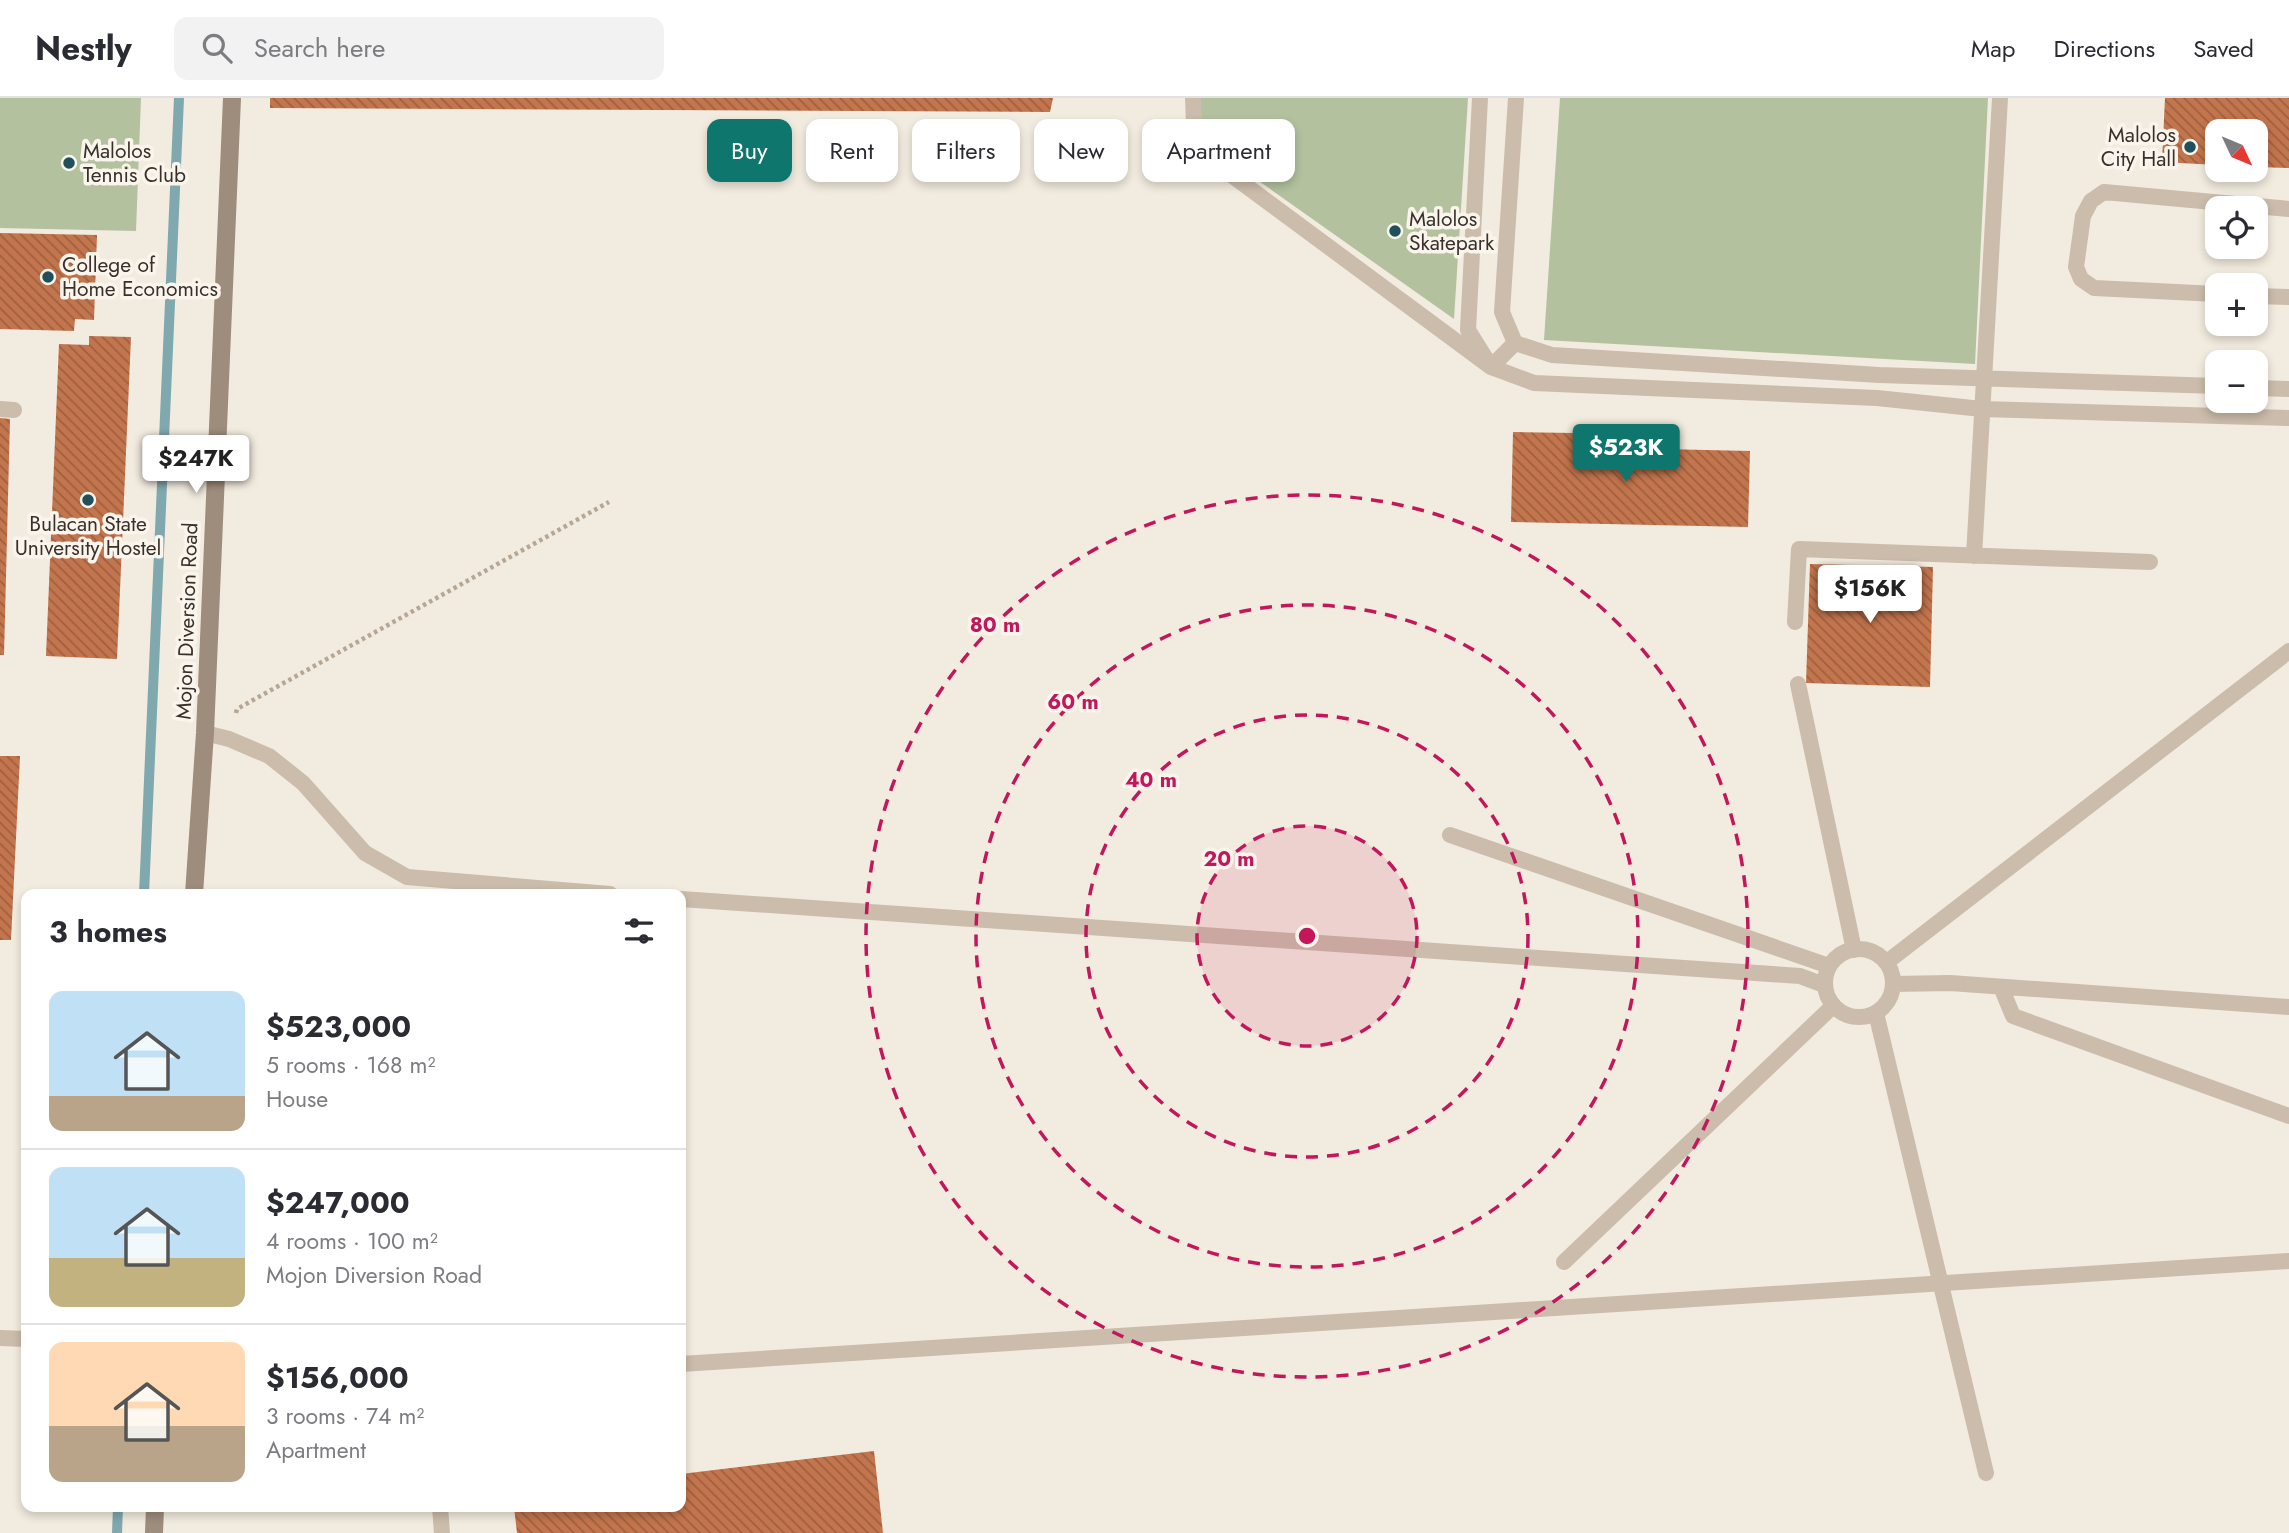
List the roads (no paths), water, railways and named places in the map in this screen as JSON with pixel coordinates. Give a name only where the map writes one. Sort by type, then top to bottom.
[{"type":"street","name":"Mojon Diversion Road","points":[[194,889],[205,733],[232,98]]},
{"type":"street","points":[[154,1533],[155,1512]]},
{"type":"lane","points":[[1193,98],[1195,148],[1491,367],[1534,383],[1877,398],[1982,410],[2289,418]]},
{"type":"lane","points":[[1480,98],[1468,330],[1491,367]]},
{"type":"lane","points":[[1516,98],[1502,312],[1515,343],[1552,355],[1879,374],[2205,386]]},
{"type":"lane","points":[[1974,556],[2000,98]]},
{"type":"lane","points":[[2205,293],[2094,288],[2081,279],[2076,267],[2082,216],[2091,201],[2104,192],[2289,209]]},
{"type":"lane","points":[[2268,296],[2289,297]]},
{"type":"lane","points":[[1491,367],[1515,343]]},
{"type":"lane","points":[[1877,398],[1879,374]]},
{"type":"lane","points":[[2268,388],[2289,389]]},
{"type":"lane","points":[[1795,622],[1799,549],[2150,562]]},
{"type":"lane","points":[[1887,962],[2289,652]]},
{"type":"lane","points":[[1798,684],[1854,950]]},
{"type":"lane","points":[[205,733],[229,739],[269,756],[303,783],[365,853],[407,877],[550,889]]},
{"type":"lane","points":[[1450,835],[1829,966]]},
{"type":"lane","points":[[686,899],[1787,975],[1824,985]]},
{"type":"lane","points":[[1854,950],[1869,950],[1887,962],[1893,984],[1892,995],[1876,1013],[1853,1017],[1833,1006],[1824,985],[1829,966],[1838,956],[1854,950]]},
{"type":"lane","points":[[1893,984],[1919,982],[2289,1007]]},
{"type":"lane","points":[[2001,987],[2013,1016],[2289,1116]]},
{"type":"lane","points":[[1564,1262],[1833,1006]]},
{"type":"lane","points":[[1876,1013],[1986,1473]]},
{"type":"lane","points":[[686,1364],[2289,1261]]},
{"type":"lane","points":[[0,1338],[21,1339]]},
{"type":"lane","points":[[440,1512],[442,1533]]},
{"type":"waterway","points":[[144,889],[179,98]]},
{"type":"waterway","points":[[117,1533],[118,1512]]},
{"type":"place","name":"Malolos City Hall","points":[[2190,147]]},
{"type":"place","name":"Malolos Tennis Club","points":[[69,163]]},
{"type":"place","name":"Malolos Skatepark","points":[[1395,231]]},
{"type":"place","name":"College of Home Economics","points":[[48,277]]},
{"type":"place","name":"Bulacan State University Hostel","points":[[88,500]]}]
